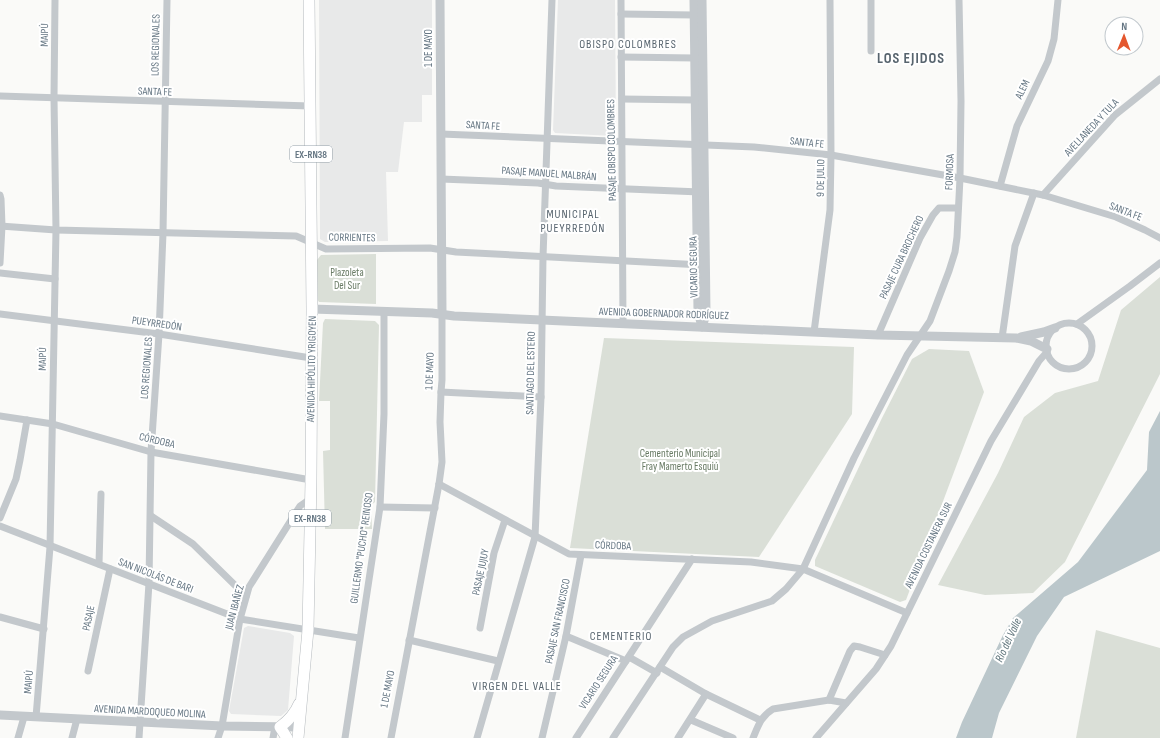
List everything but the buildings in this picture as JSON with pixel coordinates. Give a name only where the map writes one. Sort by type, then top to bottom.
[{"type":"main road","name":"AVENIDA HIPÓLITO YRIGOYEN","points":[[298,733],[308,630],[311,480],[312,309],[309,0]]},
{"type":"main road","points":[[288,738],[278,727],[290,719],[297,710],[301,699]]},
{"type":"street","name":"MAIPÚ","points":[[36,717],[50,547],[56,230],[54,98],[55,0]]},
{"type":"street","name":"LOS REGIONALES","points":[[139,738],[149,584],[151,452],[159,334],[163,233],[167,0]]},
{"type":"street","name":"1 DE MAYO","points":[[391,738],[440,484],[442,462],[440,392],[442,380],[442,314],[440,0]]},
{"type":"street","name":"SANTIAGO DEL ESTERO","points":[[477,738],[535,537],[541,397],[546,139],[552,0]]},
{"type":"street","name":"PASAJE OBISPO COLOMBRES","points":[[620,0],[623,189],[623,323]]},
{"type":"street","name":"VICARIO SEGURA","points":[[694,0],[695,100],[700,145]]},
{"type":"street","name":"VICARIO SEGURA","points":[[702,0],[700,192],[701,265],[706,312],[702,327]]},
{"type":"street","name":"9 DE JULIO","points":[[814,332],[830,210],[832,156],[830,0]]},
{"type":"street","points":[[871,0],[871,51]]},
{"type":"street","name":"FORMOSA","points":[[613,738],[658,670],[683,637],[712,621],[772,600],[786,589],[803,569],[854,458],[907,354],[930,321],[951,265],[956,244],[960,178],[961,101],[959,0]]},
{"type":"street","name":"ALEM","points":[[1000,186],[1017,126],[1048,61],[1054,39],[1058,0]]},
{"type":"street","points":[[621,14],[694,15]]},
{"type":"street","points":[[621,57],[695,58]]},
{"type":"street","name":"AVELLANEDA Y TULA","points":[[1043,195],[1115,115],[1160,79]]},
{"type":"street","name":"SANTA FE","points":[[0,96],[310,106]]},
{"type":"street","points":[[622,99],[695,100]]},
{"type":"street","name":"SANTA FE","points":[[441,134],[754,148],[832,156],[960,178],[1043,195],[1116,217],[1160,238]]},
{"type":"street","name":"PASAJE MANUEL MALBRÁN","points":[[441,179],[700,192]]},
{"type":"street","points":[[1002,338],[1015,246],[1034,193]]},
{"type":"street","points":[[0,195],[0,263]]},
{"type":"street","name":"PASAJE CURA BROCHERO","points":[[878,335],[920,238],[932,215],[939,208],[958,208]]},
{"type":"street","name":"CORRIENTES","points":[[1,226],[56,230],[296,236],[326,249],[430,248],[456,252],[701,265]]},
{"type":"street","points":[[1077,324],[1160,263]]},
{"type":"street","points":[[0,273],[55,279]]},
{"type":"street","name":"AVENIDA GOBERNADOR RODRÍGUEZ","points":[[312,309],[432,313],[454,316],[920,337],[1016,338],[1055,328]]},
{"type":"street","name":"GUILLERMO \"PUCHO\" REINOSO","points":[[345,738],[380,507],[384,414],[384,311]]},
{"type":"street","name":"PUEYRREDÓN","points":[[0,314],[159,334],[311,358]]},
{"type":"street","points":[[1065,323],[1077,324],[1088,332],[1092,340],[1092,350],[1088,359],[1077,367],[1063,368],[1055,363],[1047,350],[1047,338],[1055,328],[1065,323]]},
{"type":"street","name":"AVENIDA GOBERNADOR RODRÍGUEZ","points":[[1016,338],[1031,341],[1047,350]]},
{"type":"street","name":"AVENIDA COSTANERA SUR","points":[[816,738],[876,669],[891,646],[992,441],[1047,350]]},
{"type":"street","points":[[440,392],[541,397]]},
{"type":"street","name":"CÓRDOBA","points":[[0,416],[53,424],[151,452],[311,480]]},
{"type":"street","points":[[0,518],[16,479],[27,420]]},
{"type":"street","name":"CÓRDOBA","points":[[440,484],[535,537],[569,554],[751,562],[803,569],[907,614]]},
{"type":"street","points":[[99,564],[101,494]]},
{"type":"street","name":"JUAN IBAÑEZ","points":[[218,738],[222,726],[240,619],[249,587],[300,506],[310,499]]},
{"type":"street","points":[[380,507],[435,508]]},
{"type":"street","points":[[151,516],[192,544],[246,596]]},
{"type":"street","name":"PASAJE JUJUY","points":[[480,628],[494,553],[504,520]]},
{"type":"street","name":"SAN NICOLÁS DE BARI","points":[[0,526],[50,547],[99,564],[240,619],[360,638]]},
{"type":"street","name":"PASAJE SAN FRANCISCO","points":[[542,738],[566,636],[581,555]]},
{"type":"street","name":"VICARIO SEGURA","points":[[576,738],[692,559]]},
{"type":"street","name":"PASAJE","points":[[88,671],[110,569]]},
{"type":"street","points":[[0,617],[44,629]]},
{"type":"street","points":[[566,636],[658,670],[760,720]]},
{"type":"street","points":[[409,640],[498,661]]},
{"type":"street","points":[[829,700],[850,651],[854,646],[885,655]]},
{"type":"street","points":[[678,738],[691,720],[706,694]]},
{"type":"street","points":[[753,738],[760,720],[773,709],[829,700],[846,704]]},
{"type":"street","name":"AVENIDA MARDOQUEO MOLINA","points":[[0,716],[222,726],[278,727],[298,733]]},
{"type":"street","points":[[18,738],[24,717]]},
{"type":"street","points":[[72,738],[76,719]]},
{"type":"street","points":[[691,720],[733,738]]},
{"type":"street","points":[[273,738],[278,727]]},
{"type":"shaded area","points":[[319,0],[432,0],[432,95],[422,95],[422,122],[404,122],[398,172],[386,172],[388,241],[325,242],[320,239]]},
{"type":"shaded area","points":[[558,0],[615,0],[616,134],[613,136],[555,133],[553,130]]},
{"type":"shaded area","points":[[248,626],[290,633],[294,636],[288,710],[281,716],[231,714],[229,711],[244,628]]},
{"type":"green space","name":"Plazoleta Del Sur","points":[[376,254],[376,304],[319,302],[317,299],[317,260],[321,255]]},
{"type":"green space","points":[[1160,277],[1160,374],[1065,562],[1033,593],[985,595],[938,585],[998,473],[1024,417],[1055,393],[1098,381],[1121,310]]},
{"type":"green space","points":[[325,319],[375,321],[379,325],[375,502],[371,505],[372,529],[325,529],[323,451],[330,450],[330,401],[319,401],[323,323]]},
{"type":"green space","name":"Cementerio Municipal Fray Mamerto Esquiú","points":[[604,338],[854,347],[852,414],[759,557],[570,548]]},
{"type":"green space","points":[[929,349],[969,351],[984,392],[906,600],[900,602],[815,566],[815,560],[882,418],[912,359]]},
{"type":"green space","points":[[1096,630],[1160,648],[1160,738],[1076,738]]},
{"type":"water","name":"Río del Valle","points":[[1160,411],[1160,551],[1064,597],[1037,636],[999,713],[992,738],[956,738],[1003,635],[1013,618],[1078,562],[1147,470],[1149,432]]},
{"type":"district","name":"OBISPO COLOMBRES","points":[[628,44]]},
{"type":"district","name":"LOS EJIDOS","points":[[911,58]]},
{"type":"district","name":"MUNICIPAL PUEYRREDÓN","points":[[573,221]]},
{"type":"district","name":"CEMENTERIO","points":[[621,636]]},
{"type":"district","name":"VIRGEN DEL VALLE","points":[[517,686]]}]
